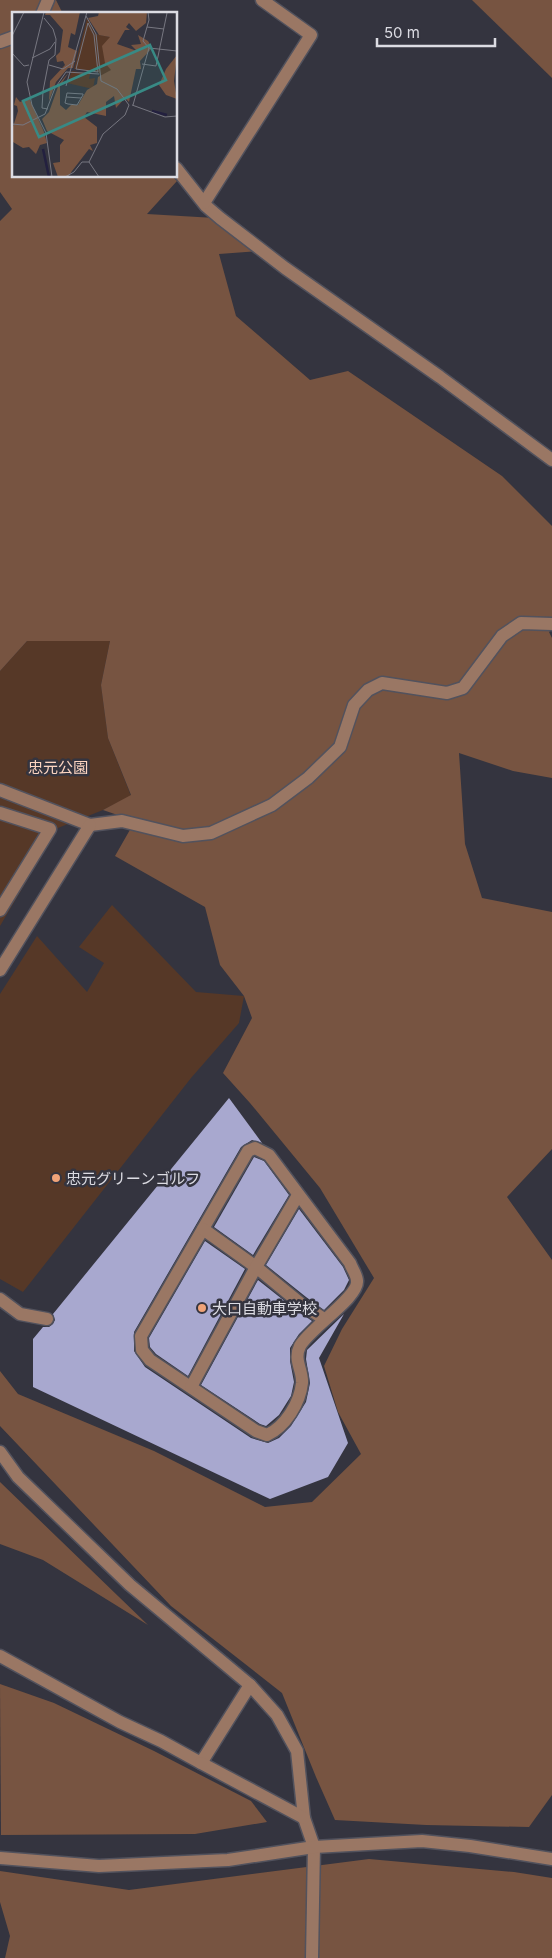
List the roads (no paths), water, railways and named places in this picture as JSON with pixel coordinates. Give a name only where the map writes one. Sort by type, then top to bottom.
[{"type":"street","points":[[43,12],[48,0]]},
{"type":"street","points":[[204,203],[311,35],[262,0]]},
{"type":"street","points":[[0,42],[12,38]]},
{"type":"street","points":[[178,170],[204,203],[220,218],[286,268],[440,377],[552,460]]},
{"type":"street","points":[[0,790],[90,825],[122,820],[183,836],[211,833],[272,805],[308,778],[340,747],[354,705],[368,690],[382,683],[447,693],[463,688],[502,636],[520,624],[552,624]]},
{"type":"street","points":[[0,812],[50,830],[0,910]]},
{"type":"street","points":[[0,970],[90,825]]},
{"type":"street","points":[[255,1148],[269,1155],[350,1263],[357,1280],[357,1287],[351,1296],[324,1320],[305,1339],[299,1348],[297,1359],[302,1382],[296,1403],[289,1415],[274,1432],[267,1435],[256,1431],[150,1360],[142,1350],[142,1336],[203,1229],[248,1151],[255,1148]]},
{"type":"street","points":[[192,1387],[256,1267],[298,1195]]},
{"type":"street","points":[[203,1229],[324,1320]]},
{"type":"street","points":[[0,1299],[20,1314],[47,1319]]},
{"type":"street","points":[[0,1452],[18,1477],[130,1586],[250,1685],[277,1715],[297,1751],[304,1818],[314,1847],[312,1958]]},
{"type":"street","points":[[0,1656],[120,1722],[161,1741],[304,1818]]},
{"type":"street","points":[[201,1763],[250,1685]]},
{"type":"street","points":[[0,1858],[99,1866],[228,1860],[314,1847],[422,1841],[470,1846],[552,1859]]},
{"type":"place","name":"忠元グリーンゴルフ","points":[[56,1178]]},
{"type":"place","name":"大口自動車学校","points":[[202,1308]]},
{"type":"park label","name":"忠元公園","points":[[58,767]]}]
